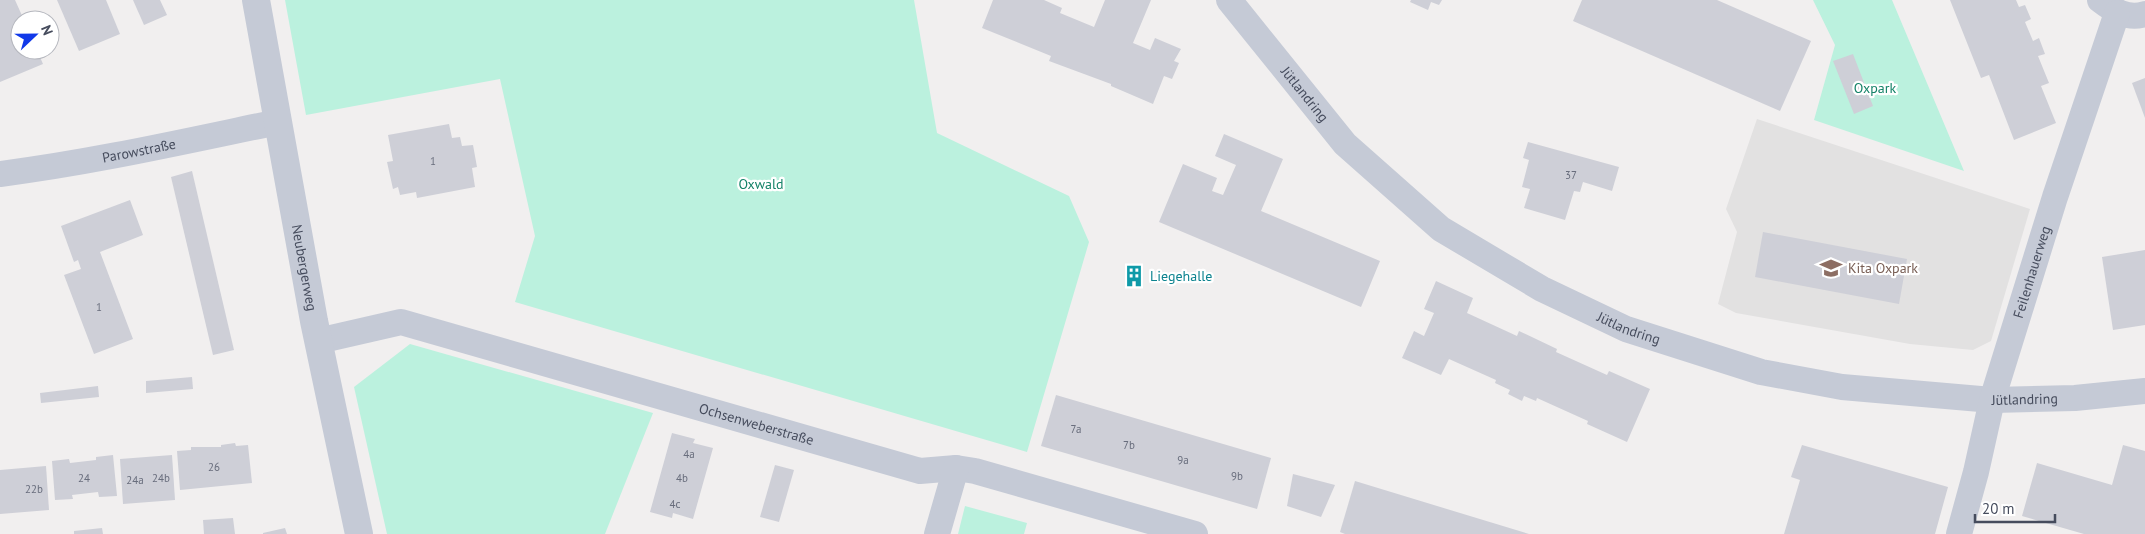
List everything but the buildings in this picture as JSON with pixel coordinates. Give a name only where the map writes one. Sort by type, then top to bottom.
[{"type":"street","name":"Neubergerweg","points":[[256,0],[318,342],[359,534]]},
{"type":"street","name":"Jütlandring","points":[[1229,0],[1345,144],[1441,230],[1542,289],[1626,329],[1761,372],[1842,387],[1992,400],[2074,398],[2145,391]]},
{"type":"street","name":"Feilenhauerweg","points":[[1959,534],[1976,472],[1992,400],[2058,188],[2109,6]]},
{"type":"street","points":[[2109,6],[2140,16],[2145,14]]},
{"type":"street","name":"Parowstraße","points":[[0,174],[123,152],[149,150],[278,122]]},
{"type":"street","name":"Ochsenweberstraße","points":[[318,342],[401,322],[920,471],[956,468],[975,471],[1195,534]]},
{"type":"street","points":[[937,534],[956,468]]},
{"type":"shaded area","points":[[1757,119],[2030,209],[1991,341],[1973,350],[1910,344],[1736,313],[1718,304],[1737,232],[1726,209]]},
{"type":"green space","name":"Oxwald","points":[[285,0],[914,0],[937,133],[1069,196],[1089,242],[1027,452],[515,302],[535,236],[500,79],[306,115]]},
{"type":"green space","name":"Oxpark","points":[[1813,0],[1892,0],[1964,171],[1814,120],[1835,45]]},
{"type":"green space","points":[[410,344],[653,413],[605,534],[387,534],[354,387]]},
{"type":"green space","points":[[965,506],[1027,523],[1024,534],[958,534]]},
{"type":"place","name":"Kita Oxpark","points":[[1831,268]]},
{"type":"place","name":"Liegehalle","points":[[1134,276]]}]
